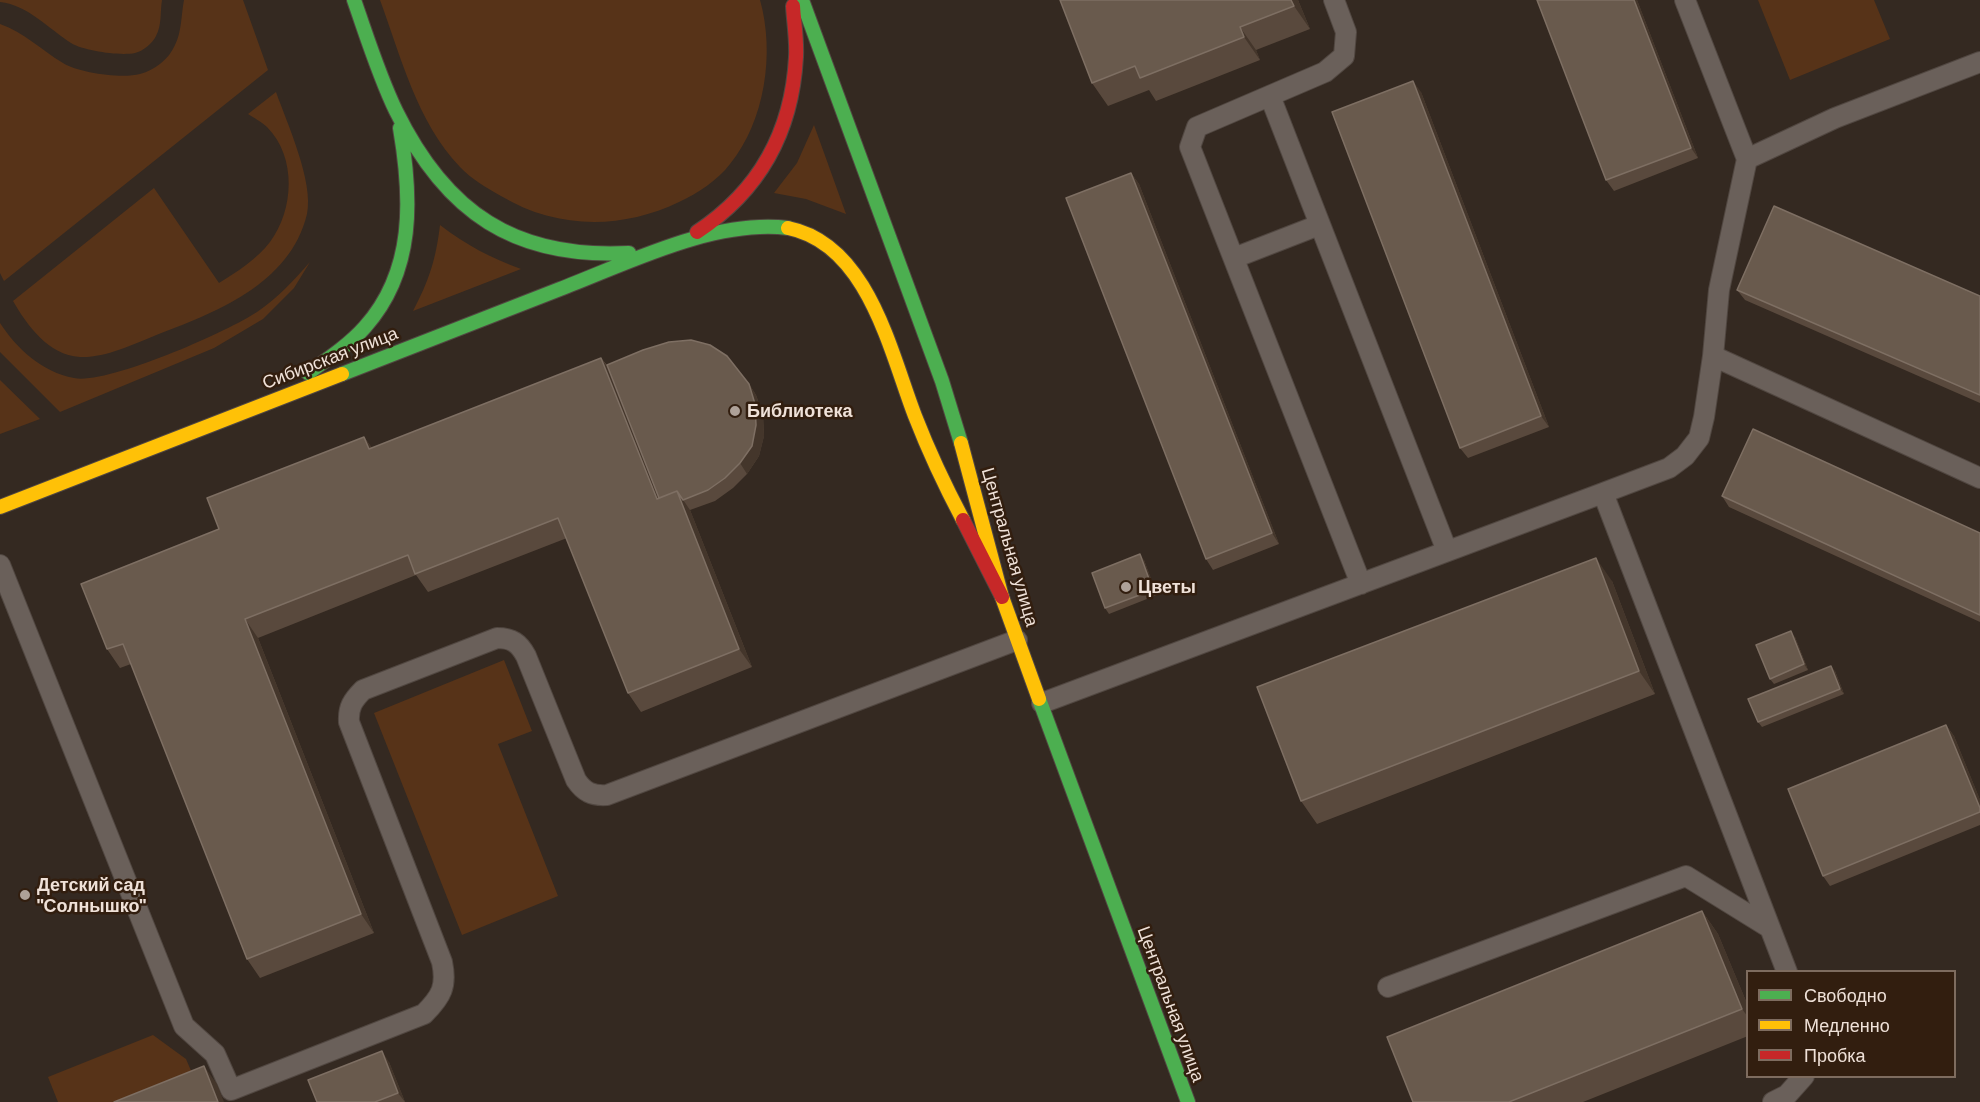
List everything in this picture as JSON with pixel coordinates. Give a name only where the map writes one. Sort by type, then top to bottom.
[{"type":"street","points":[[268,401],[340,350],[366,326],[386,296],[400,264],[407,237],[409,197],[406,161],[396,111],[354,0]]},
{"type":"street","points":[[674,244],[703,228],[729,209],[770,155],[784,123],[791,98],[796,57],[793,0]]},
{"type":"street","name":"Центральная улица","points":[[802,0],[942,381],[965,456],[1002,597],[1188,1102]]},
{"type":"street","points":[[396,111],[447,189],[470,211],[495,227],[529,242],[561,252],[590,255],[632,252],[752,226],[779,227],[808,233],[833,248],[862,286],[877,317],[922,435],[1002,597]]},
{"type":"street","name":"Сибирская улица","points":[[0,507],[674,244]]},
{"type":"lane","points":[[1334,0],[1346,32],[1344,56],[1325,72],[1197,127],[1190,147],[1361,584]]},
{"type":"lane","points":[[1042,703],[1669,468],[1685,456],[1699,438],[1704,417],[1719,290],[1747,159],[1685,0]]},
{"type":"lane","points":[[1747,159],[1834,118],[1980,62]]},
{"type":"lane","points":[[1270,96],[1447,551]]},
{"type":"lane","points":[[1234,258],[1319,225]]},
{"type":"lane","points":[[1713,356],[1980,478]]},
{"type":"lane","points":[[1603,493],[1785,970]]},
{"type":"lane","points":[[0,565],[9,614],[183,1026],[215,1054],[234,1096],[424,1014],[437,1001],[446,980],[442,962],[349,722],[349,711],[353,700],[363,690],[497,638],[508,638],[520,645],[526,656],[576,780],[583,790],[596,796],[607,795],[1017,639]]},
{"type":"lane","points":[[1388,987],[1686,876],[1770,928]]},
{"type":"lane","points":[[1773,1102],[1787,1095],[1803,1078]]},
{"type":"shaded area","points":[[0,0],[162,0],[159,27],[152,42],[138,52],[120,54],[77,46],[38,18],[20,8],[0,2]]},
{"type":"shaded area","points":[[184,0],[243,0],[268,70],[4,281],[0,273],[0,24],[9,27],[70,67],[101,74],[123,76],[140,74],[161,63],[175,45]]},
{"type":"shaded area","points":[[380,0],[760,0],[767,42],[764,86],[759,107],[742,147],[725,170],[700,191],[657,211],[634,218],[589,222],[544,215],[522,207],[479,183],[464,171],[445,149],[421,109]]},
{"type":"shaded area","points":[[1758,0],[1874,0],[1890,39],[1790,80]]},
{"type":"shaded area","points":[[276,92],[303,170],[308,201],[307,214],[298,239],[284,260],[267,278],[224,306],[118,350],[80,357],[58,351],[48,345],[32,329],[13,301],[154,188],[219,283],[246,265],[265,248],[284,215],[289,184],[287,168],[284,153],[277,139],[265,125],[248,114]]},
{"type":"shaded area","points":[[814,125],[846,214],[806,199],[774,193],[797,163]]},
{"type":"shaded area","points":[[440,225],[479,250],[521,269],[413,311],[431,270]]},
{"type":"shaded area","points":[[310,262],[294,288],[263,319],[214,348],[60,412],[0,352],[0,323],[22,350],[51,371],[74,378],[90,378],[112,373],[195,344],[242,321],[272,301]]},
{"type":"shaded area","points":[[0,380],[40,419],[0,434]]},
{"type":"shaded area","points":[[504,660],[532,731],[498,744],[558,896],[462,935],[374,713]]},
{"type":"shaded area","points":[[153,1035],[186,1059],[198,1087],[159,1102],[58,1102],[48,1077]]},
{"type":"building","points":[[1060,0],[1291,0],[1294,6],[1240,27],[1244,37],[1140,78],[1135,66],[1092,83]]},
{"type":"building","points":[[1537,0],[1634,0],[1691,148],[1606,180]]},
{"type":"building","points":[[1413,81],[1541,416],[1460,448],[1332,112]]},
{"type":"building","points":[[1131,173],[1272,533],[1206,559],[1066,198]]},
{"type":"building","points":[[1774,206],[1980,296],[1980,395],[1737,290]]},
{"type":"building","points":[[691,340],[710,345],[727,356],[749,384],[755,404],[756,425],[752,446],[725,478],[708,490],[683,500],[677,491],[659,498],[607,365],[669,342]]},
{"type":"building","points":[[601,358],[657,499],[677,491],[739,649],[628,693],[558,518],[415,574],[408,555],[245,619],[361,914],[247,959],[123,644],[107,649],[81,584],[219,529],[207,498],[364,437],[369,449]]},
{"type":"building","points":[[1753,429],[1980,533],[1980,615],[1722,496]]},
{"type":"building","name":"Цветы","points":[[1140,554],[1153,590],[1105,608],[1092,573]]},
{"type":"building","points":[[1596,558],[1639,671],[1301,801],[1257,687]]},
{"type":"building","points":[[1791,631],[1804,664],[1770,679],[1756,645]]},
{"type":"building","points":[[1831,666],[1840,689],[1758,722],[1748,699]]},
{"type":"building","points":[[1946,725],[1980,812],[1823,876],[1788,789]]},
{"type":"building","points":[[1702,911],[1742,1009],[1509,1102],[1413,1102],[1387,1037]]},
{"type":"building","points":[[382,1051],[398,1093],[375,1102],[317,1102],[308,1080]]},
{"type":"building","points":[[204,1066],[218,1102],[114,1102]]},
{"type":"traffic: fast","points":[[354,0],[396,111],[416,147],[437,177],[462,202],[488,222],[518,238],[552,248],[588,253],[629,253]]},
{"type":"traffic: fast","points":[[802,0],[942,381],[961,443]]},
{"type":"traffic: fast","points":[[308,373],[359,334],[381,305],[393,282],[406,233],[407,181],[400,128]]},
{"type":"traffic: fast","points":[[342,374],[672,245],[731,230],[760,227],[788,228]]},
{"type":"traffic: fast","points":[[1039,699],[1188,1102]]},
{"type":"traffic: slow","points":[[788,228],[815,238],[838,255],[857,277],[885,332],[920,429],[963,520]]},
{"type":"traffic: slow","points":[[0,507],[342,374]]},
{"type":"traffic: slow","points":[[961,443],[1002,597],[1039,699]]},
{"type":"traffic: jam","points":[[697,232],[719,216],[755,178],[779,135],[788,110],[793,84],[796,51],[793,6]]},
{"type":"traffic: jam","points":[[963,520],[1002,597]]},
{"type":"place","name":"Библиотека","points":[[735,411]]},
{"type":"place","name":"Цветы","points":[[1126,587]]},
{"type":"place","name":"Детский сад \"Солнышко\"","points":[[25,895]]}]
